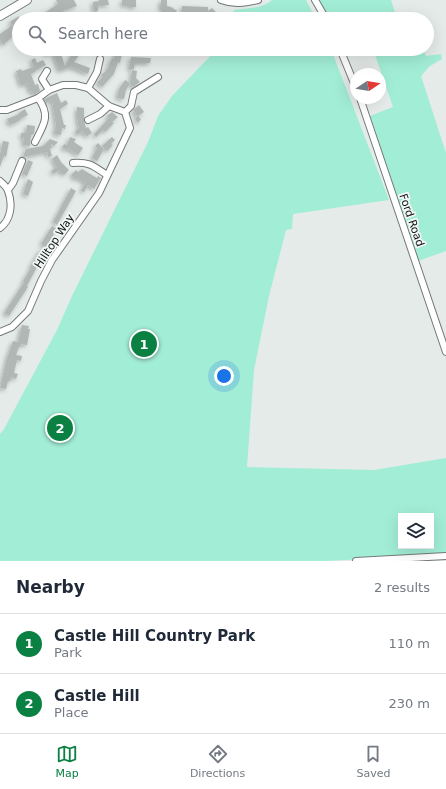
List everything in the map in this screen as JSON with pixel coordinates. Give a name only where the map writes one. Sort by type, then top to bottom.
[{"type":"main road","points":[[0,16],[27,0]]},
{"type":"street","points":[[221,0],[244,4],[258,0]]},
{"type":"street","points":[[315,0],[322,12]]},
{"type":"street","points":[[343,56],[350,73]]},
{"type":"street","points":[[88,88],[97,72],[100,59]]},
{"type":"street","points":[[47,71],[40,79],[49,90]]},
{"type":"street","points":[[0,110],[7,110],[38,98],[49,90],[63,85],[76,84],[88,88],[109,106],[124,112],[131,106],[134,92],[158,77]]},
{"type":"street","points":[[35,142],[46,119],[45,108],[38,98]]},
{"type":"street","name":"Ford Road","points":[[362,104],[445,351]]},
{"type":"street","points":[[88,120],[100,114],[109,106]]},
{"type":"street","name":"Hilltop Way","points":[[0,332],[12,327],[28,311],[52,260],[99,193],[130,128],[124,112]]},
{"type":"street","points":[[8,190],[13,183],[22,161]]},
{"type":"street","points":[[73,163],[90,164],[107,175]]},
{"type":"street","points":[[0,181],[8,190],[12,204],[8,217],[0,228]]},
{"type":"street","points":[[356,561],[446,556]]},
{"type":"green space","points":[[272,0],[306,0],[312,12],[233,12],[234,10],[259,7]]},
{"type":"green space","points":[[318,0],[391,0],[395,12],[326,12]]},
{"type":"green space","points":[[441,54],[442,59],[430,66],[421,76],[446,153],[446,251],[418,261],[370,116],[393,107],[386,87],[386,68],[380,68],[375,56],[434,56]]},
{"type":"green space","points":[[210,56],[334,56],[350,98],[350,104],[352,104],[389,200],[293,214],[292,229],[286,230],[269,296],[254,370],[247,467],[374,470],[446,458],[446,555],[325,561],[0,561],[0,434],[57,330],[72,296],[148,142],[158,116],[172,96]]},
{"type":"building","points":[[56,0],[74,0],[77,6],[62,12],[46,12],[58,4]]},
{"type":"building","points":[[108,0],[109,5],[98,5],[98,11],[94,12],[93,2]]},
{"type":"building","points":[[122,0],[136,0],[136,7],[122,5]]},
{"type":"building","points":[[161,0],[167,0],[167,6],[177,10],[176,12],[163,12],[163,9],[160,9]]},
{"type":"building","points":[[182,6],[208,7],[208,11],[212,8],[216,12],[182,12]]},
{"type":"building","points":[[12,26],[12,37],[3,45],[0,40],[0,34]]},
{"type":"building","points":[[54,56],[62,56],[65,66],[71,56],[78,56],[74,62],[90,68],[88,74],[71,67],[59,71]]},
{"type":"building","points":[[115,56],[122,56],[120,63],[118,62],[114,74],[102,87],[97,82],[103,77],[101,75],[107,70],[112,58],[114,59]]},
{"type":"building","points":[[131,57],[151,58],[150,63],[135,63],[134,69],[129,69]]},
{"type":"building","points":[[35,58],[37,63],[43,60],[46,65],[31,74],[35,85],[38,84],[40,91],[34,95],[32,91],[30,92],[27,83],[21,86],[16,71],[21,69],[22,71],[34,67],[31,60]]},
{"type":"building","points":[[132,70],[137,71],[136,78],[140,82],[133,87],[130,84]]},
{"type":"building","points":[[125,80],[130,83],[126,90],[124,99],[117,98],[119,89]]},
{"type":"building","points":[[57,93],[61,103],[66,100],[68,104],[60,109],[64,125],[66,125],[65,129],[62,128],[61,135],[54,134],[56,125],[52,100],[46,103],[44,99]]},
{"type":"building","points":[[139,105],[144,112],[138,116],[141,119],[138,123],[135,119],[137,116],[133,110]]},
{"type":"building","points":[[77,107],[84,108],[86,128],[88,127],[92,133],[87,136],[88,138],[82,131],[78,135],[75,132],[79,128]]},
{"type":"building","points":[[25,109],[28,115],[10,125],[7,119],[19,114]]},
{"type":"building","points":[[112,112],[118,117],[112,122],[114,123],[105,132],[103,130],[96,137],[94,134],[109,118],[107,116]]},
{"type":"building","points":[[27,125],[35,126],[34,134],[31,135],[30,146],[23,145],[24,137],[21,137],[21,133],[26,133]]},
{"type":"building","points":[[70,137],[76,139],[74,142],[83,148],[78,155],[67,148],[67,150],[62,148],[64,144],[67,145]]},
{"type":"building","points":[[112,137],[115,140],[111,144],[113,145],[107,151],[102,146]]},
{"type":"building","points":[[50,139],[58,142],[54,146],[51,144],[52,147],[50,149],[52,156],[48,157],[47,152],[23,157],[26,149],[43,146]]},
{"type":"building","points":[[3,141],[9,142],[6,157],[4,156],[0,167],[0,154]]},
{"type":"building","points":[[98,143],[104,149],[97,161],[92,158],[97,148],[95,146]]},
{"type":"building","points":[[57,155],[61,162],[69,170],[64,175],[59,170],[54,174],[51,171],[57,167],[52,159]]},
{"type":"building","points":[[28,160],[33,162],[27,176],[22,174]]},
{"type":"building","points":[[82,169],[97,178],[98,176],[101,178],[94,189],[88,185],[84,192],[81,191],[85,182],[77,178],[75,179],[71,175],[76,170],[78,172]]},
{"type":"building","points":[[28,179],[33,182],[28,196],[23,194]]},
{"type":"building","points":[[71,188],[76,191],[57,225],[53,222]]},
{"type":"building","points":[[52,226],[57,229],[46,247],[41,244]]},
{"type":"building","points":[[41,249],[45,251],[27,286],[28,287],[9,316],[4,313],[24,282],[23,281],[31,268],[30,267]]},
{"type":"building","points":[[22,325],[29,326],[28,329],[30,329],[27,345],[21,344],[16,355],[22,356],[21,361],[17,360],[14,373],[18,374],[16,379],[11,377],[10,382],[8,381],[6,389],[0,388],[7,358],[13,341],[18,342]]},
{"type":"place","name":"Castle Hill Country Park","points":[[144,344]]},
{"type":"place","name":"Castle Hill","points":[[60,428]]}]
